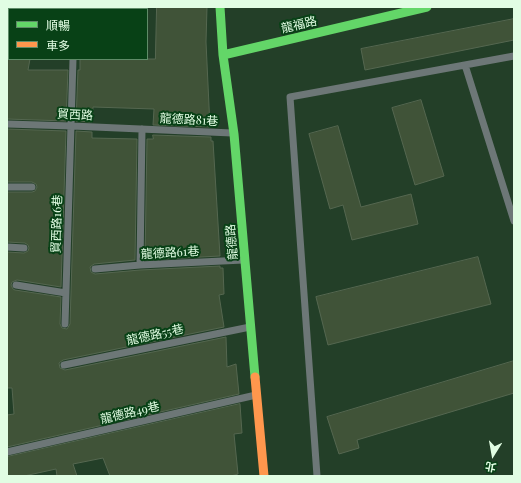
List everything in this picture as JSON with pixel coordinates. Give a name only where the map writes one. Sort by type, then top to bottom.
[{"type":"street","name":"龍德路","points":[[220,7],[223,55],[234,134],[264,476]]},
{"type":"street","name":"龍福路","points":[[223,55],[396,11],[427,7]]},
{"type":"lane","points":[[317,476],[290,97],[514,56]]},
{"type":"lane","name":"貿西路16巷","points":[[66,324],[73,60]]},
{"type":"lane","points":[[465,65],[514,221]]},
{"type":"lane","name":"貿西路","points":[[7,124],[142,129]]},
{"type":"lane","name":"龍德路81巷","points":[[142,129],[234,134]]},
{"type":"lane","points":[[140,265],[142,129]]},
{"type":"lane","points":[[7,187],[32,187]]},
{"type":"lane","points":[[7,247],[24,248]]},
{"type":"lane","name":"龍德路61巷","points":[[95,269],[140,265],[245,260]]},
{"type":"lane","points":[[16,285],[66,293]]},
{"type":"lane","name":"龍德路55巷","points":[[64,365],[251,326]]},
{"type":"lane","name":"龍德路49巷","points":[[7,452],[257,395]]},
{"type":"building","points":[[157,7],[207,7],[206,42],[210,127],[153,125],[154,109],[93,107],[92,122],[76,121],[78,70],[80,70],[80,60],[155,59]]},
{"type":"building","points":[[514,19],[514,40],[365,70],[361,49]]},
{"type":"building","points":[[7,59],[30,60],[28,70],[68,70],[66,121],[7,119]]},
{"type":"building","points":[[421,100],[444,176],[415,185],[392,108]]},
{"type":"building","points":[[338,126],[361,207],[411,194],[418,224],[352,240],[343,205],[330,209],[309,134]]},
{"type":"building","points":[[7,129],[66,131],[61,287],[17,280],[12,282],[11,285],[15,290],[61,297],[60,324],[62,328],[67,329],[70,324],[76,131],[92,132],[92,138],[137,139],[135,260],[94,264],[90,267],[91,272],[95,274],[220,266],[220,268],[223,268],[224,294],[219,295],[224,327],[63,360],[59,363],[60,368],[65,370],[226,337],[227,367],[236,364],[239,394],[7,447],[7,415],[14,414],[12,388],[7,388],[7,252],[24,253],[28,251],[29,248],[25,243],[7,242],[7,192],[32,192],[35,191],[37,187],[36,184],[32,182],[7,182]]},
{"type":"building","points":[[153,135],[211,137],[211,141],[213,141],[220,256],[145,260],[147,139],[153,139]]},
{"type":"building","points":[[478,257],[491,304],[328,345],[316,297]]},
{"type":"building","points":[[514,361],[514,393],[357,440],[359,448],[339,454],[327,417]]},
{"type":"building","points":[[240,404],[242,433],[234,434],[238,474],[231,476],[110,476],[103,458],[73,464],[77,476],[57,476],[56,469],[24,476],[7,476],[7,457]]},
{"type":"traffic: fast","points":[[220,7],[223,55],[234,134],[255,377]]},
{"type":"traffic: fast","points":[[223,55],[427,7]]},
{"type":"traffic: slow","points":[[255,377],[264,476]]}]
